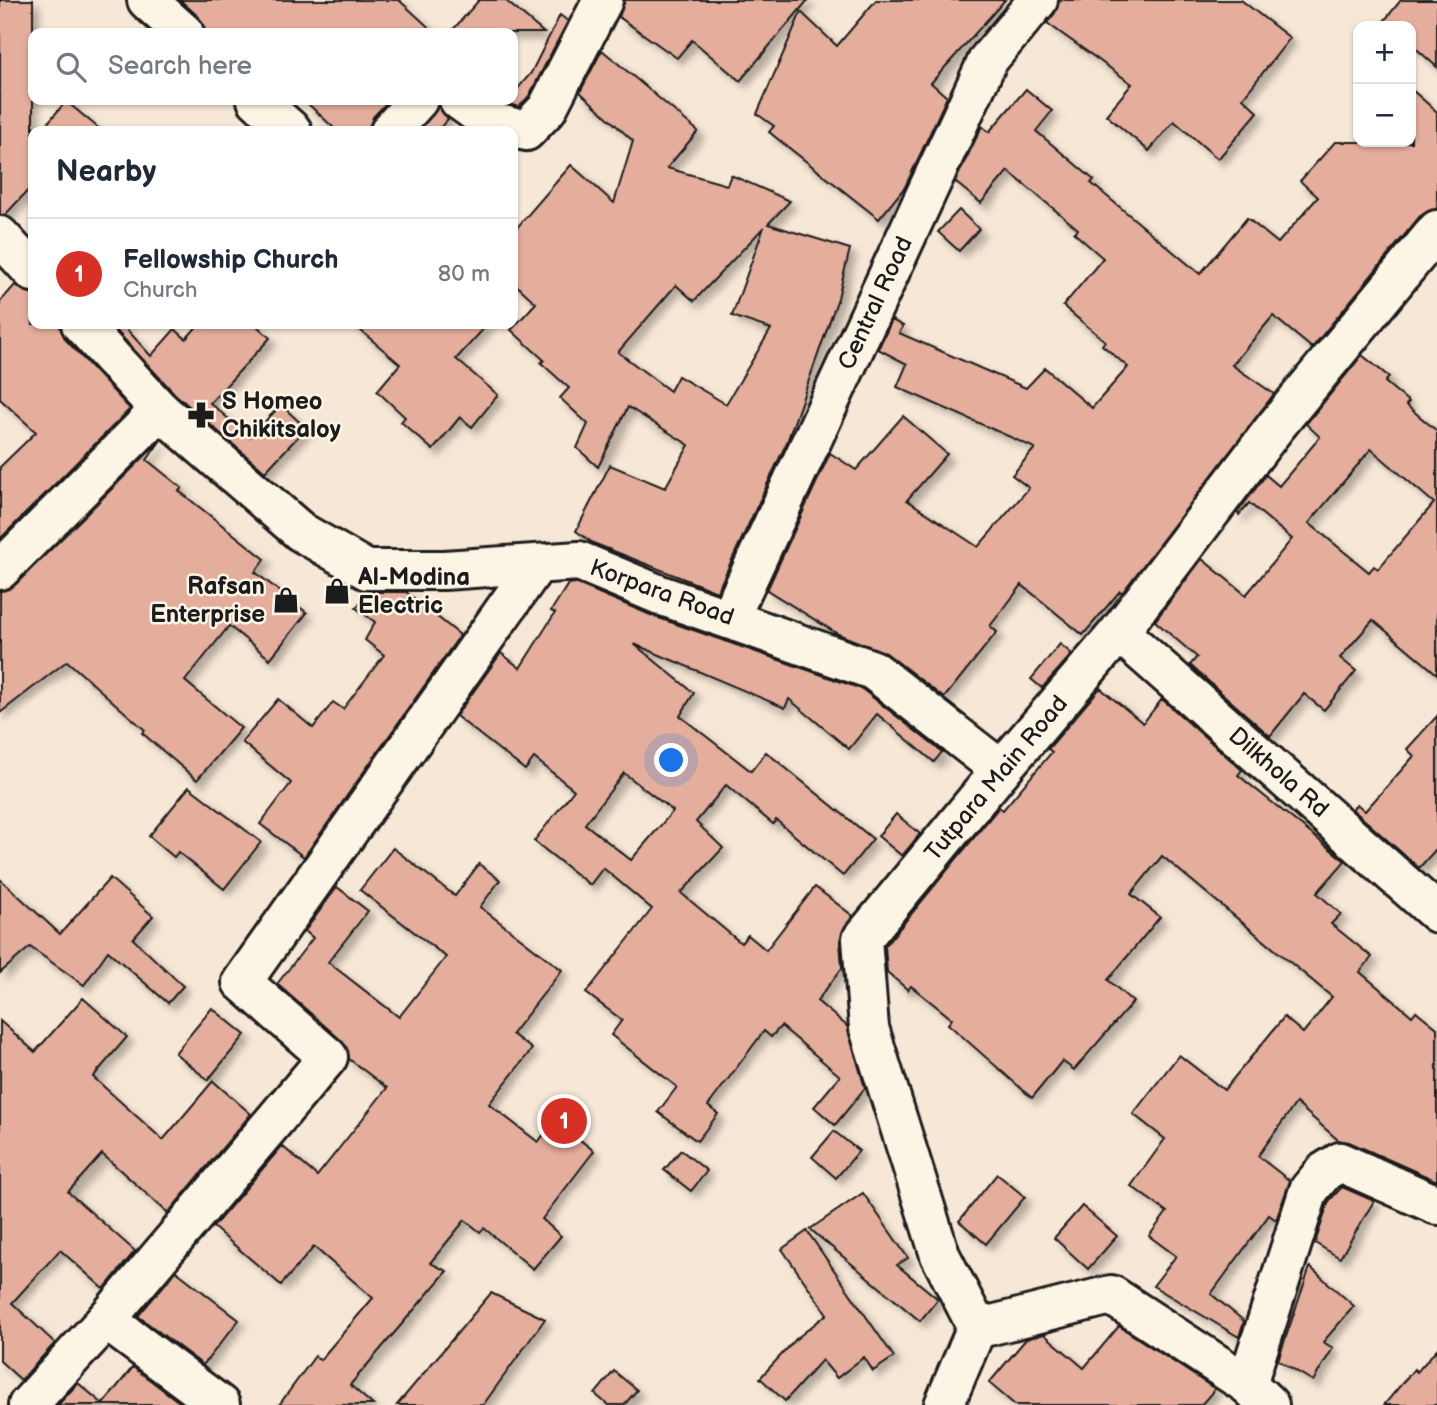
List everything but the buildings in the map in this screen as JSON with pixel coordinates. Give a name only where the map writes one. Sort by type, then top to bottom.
[{"type":"street","points":[[147,0],[178,28]]},
{"type":"street","points":[[518,129],[526,131],[547,108],[603,0]]},
{"type":"street","name":"Central Road","points":[[730,617],[988,60],[1038,0]]},
{"type":"street","points":[[263,105],[286,126]]},
{"type":"street","points":[[395,126],[413,105]]},
{"type":"street","points":[[466,105],[488,121],[507,126]]},
{"type":"street","name":"Tutpara Main Road","points":[[976,1329],[940,1255],[869,1028],[862,939],[1000,770],[1119,632],[1276,426],[1437,230]]},
{"type":"street","points":[[0,236],[28,267]]},
{"type":"street","name":"Korpara Road","points":[[86,329],[160,410],[301,532],[367,570],[444,570],[579,561],[660,595],[730,617],[873,670],[1000,770]]},
{"type":"street","points":[[0,570],[160,410]]},
{"type":"street","points":[[28,1405],[106,1320],[328,1057],[242,982],[537,564]]},
{"type":"street","name":"Dilkhola Rd","points":[[1119,632],[1437,913]]},
{"type":"street","points":[[944,1405],[976,1329],[1111,1295],[1258,1394],[1309,1190],[1324,1172],[1340,1161],[1437,1205]]},
{"type":"street","points":[[106,1320],[220,1405]]},
{"type":"place","name":"S Homeo Chikitsaloy","points":[[201,415]]},
{"type":"place","name":"Al-Modina Electric","points":[[337,591]]},
{"type":"place","name":"Rafsan Enterprise","points":[[286,600]]},
{"type":"place","name":"Fellowship Church","points":[[564,1121]]}]
